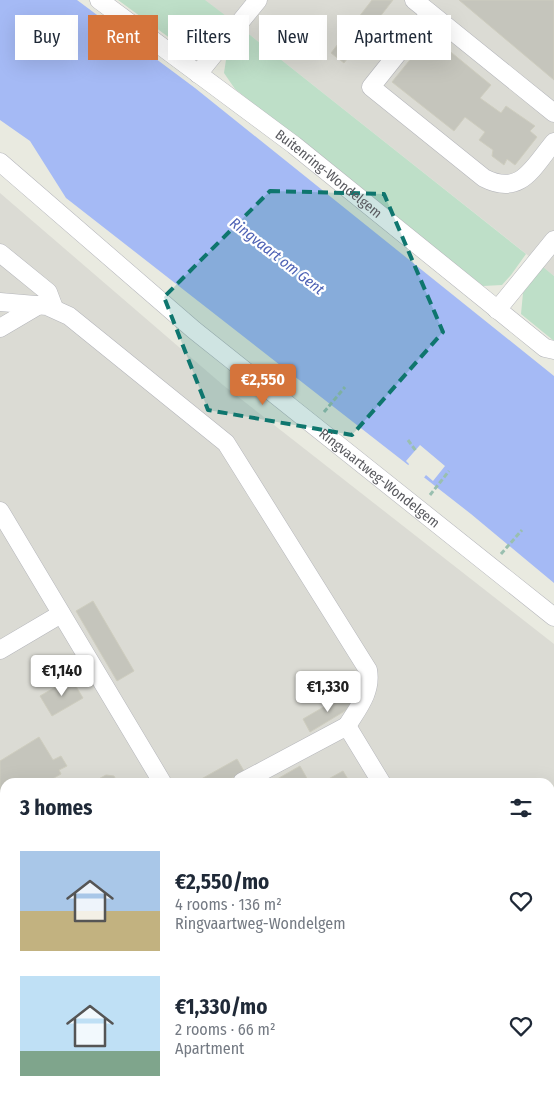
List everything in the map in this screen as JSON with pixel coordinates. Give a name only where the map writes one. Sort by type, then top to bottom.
[{"type":"street","name":"Buitenring-Wondelgem","points":[[99,0],[294,145],[545,348],[554,350]]},
{"type":"street","points":[[198,74],[258,0]]},
{"type":"street","points":[[414,0],[554,113]]},
{"type":"street","points":[[430,13],[371,87],[484,178],[495,184],[507,185],[518,183],[526,177],[554,142]]},
{"type":"street","name":"Ringvaartweg-Wondelgem","points":[[0,162],[194,330],[554,617]]},
{"type":"street","points":[[497,310],[554,240]]},
{"type":"street","points":[[0,253],[48,292],[46,306]]},
{"type":"street","points":[[0,302],[46,306],[69,316],[226,443],[368,670],[369,679],[364,700],[347,726],[250,778]]},
{"type":"street","points":[[0,328],[46,306]]},
{"type":"street","points":[[0,511],[160,778]]},
{"type":"street","points":[[0,650],[61,614]]},
{"type":"street","points":[[347,726],[379,778]]},
{"type":"path","points":[[324,412],[345,387]]},
{"type":"path","points":[[408,440],[416,451]]},
{"type":"path","points":[[430,495],[449,471]]},
{"type":"path","points":[[498,557],[522,530]]},
{"type":"highlighted area","points":[[270,191],[384,194],[443,332],[352,435],[208,410],[164,297]]},
{"type":"shaded area","points":[[204,0],[554,0],[554,276],[282,60],[327,60],[327,15],[259,15],[259,42],[249,34],[249,15],[224,15]]},
{"type":"shaded area","points":[[0,193],[223,385],[554,644],[554,778],[0,778]]},
{"type":"green space","points":[[118,0],[205,0],[225,15],[168,15],[168,37],[158,29],[158,15],[138,15]]},
{"type":"green space","points":[[249,34],[259,42],[259,60],[282,60],[526,254],[502,285],[483,286],[235,89],[224,73],[226,60],[249,60]]},
{"type":"green space","points":[[543,267],[554,276],[554,341],[521,314],[523,293]]},
{"type":"water","name":"Ringvaart om Gent","points":[[0,0],[77,0],[97,15],[88,15],[88,60],[157,60],[195,88],[554,376],[554,583],[471,514],[66,198],[30,141],[0,120]]},
{"type":"pier","points":[[420,445],[445,466],[433,481],[426,475],[423,479],[407,467],[409,464],[406,461]]},
{"type":"building","points":[[372,0],[393,0],[381,15],[360,15]]},
{"type":"building","points":[[459,0],[554,0],[554,80]]},
{"type":"building","points":[[337,45],[337,58],[331,53]]},
{"type":"building","points":[[451,52],[491,85],[480,98],[501,113],[506,106],[535,126],[530,131],[537,137],[515,165],[507,159],[504,165],[492,156],[493,150],[479,140],[485,132],[465,117],[454,131],[392,82],[410,60],[451,60]]},
{"type":"building","points":[[93,601],[134,671],[117,681],[76,611]]},
{"type":"building","points":[[71,678],[83,698],[52,716],[40,696]]},
{"type":"building","points":[[346,694],[353,706],[310,732],[303,719]]},
{"type":"building","points":[[39,737],[53,760],[61,756],[67,766],[59,770],[61,774],[54,778],[0,778],[0,761]]},
{"type":"building","points":[[237,759],[244,771],[232,778],[203,778]]},
{"type":"building","points":[[300,766],[307,778],[279,778]]},
{"type":"building","points":[[343,771],[347,778],[330,778]]},
{"type":"building","points":[[106,775],[114,776],[115,778],[100,778]]}]
